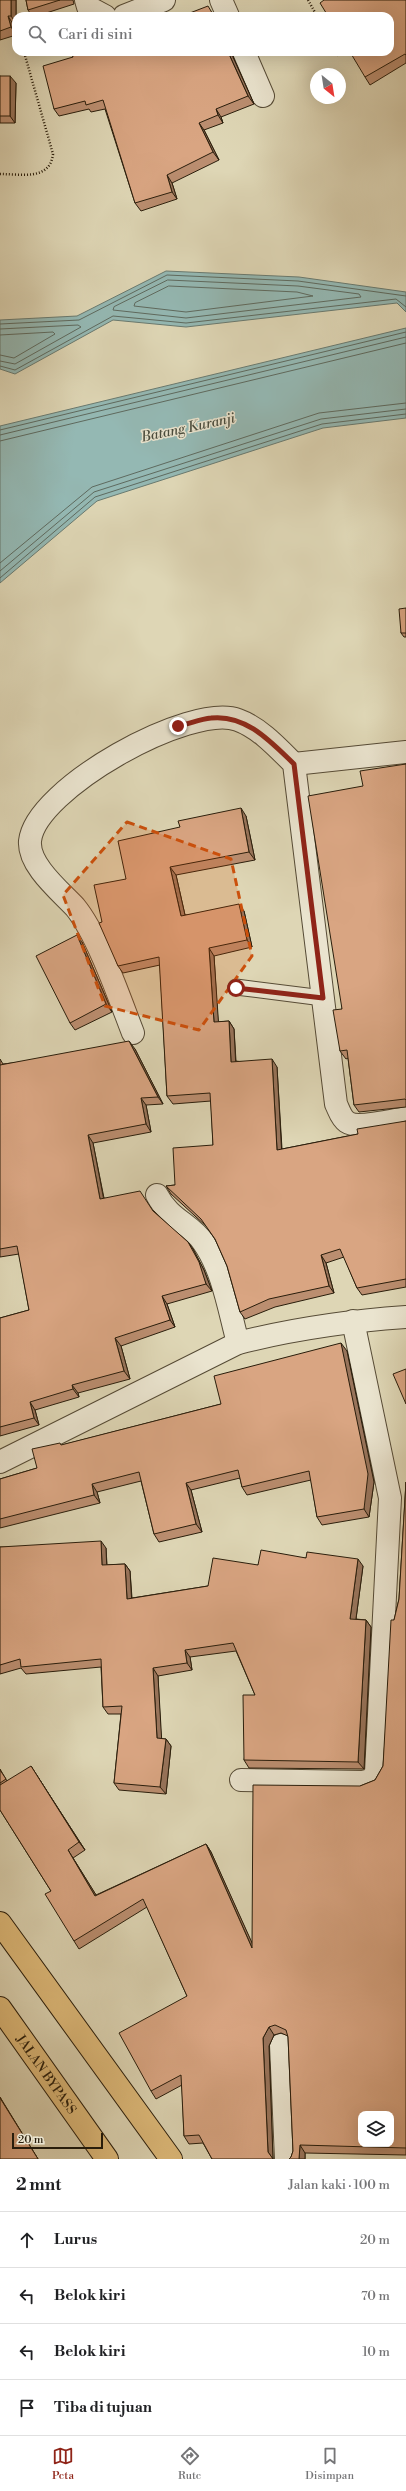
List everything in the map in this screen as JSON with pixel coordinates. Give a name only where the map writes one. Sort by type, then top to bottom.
[{"type":"highway","points":[[0,1923],[171,2159]]},
{"type":"highway","name":"JALAN BYPASS","points":[[0,2008],[107,2159]]},
{"type":"street","points":[[86,0],[88,7],[97,12]]},
{"type":"street","points":[[134,12],[164,0]]},
{"type":"street","points":[[221,0],[226,12]]},
{"type":"street","points":[[246,56],[263,96]]},
{"type":"street","points":[[133,1033],[96,944],[76,908],[35,862],[30,841],[39,816],[60,794],[88,773],[125,750],[178,726],[211,718],[237,719],[268,739],[294,764],[336,1104],[348,1123],[358,1125],[406,1118]]},
{"type":"street","points":[[294,764],[406,752]]},
{"type":"street","points":[[156,1195],[164,1209],[203,1241],[218,1272],[238,1343]]},
{"type":"street","points":[[0,1462],[238,1343],[279,1332],[353,1321],[406,1317]]},
{"type":"street","points":[[241,1780],[363,1782],[370,1780],[376,1773],[390,1498],[353,1321]]},
{"type":"street","points":[[281,2045],[286,2159]]},
{"type":"lane","points":[[236,988],[323,998]]},
{"type":"path","points":[[308,0],[315,12]]},
{"type":"path","points":[[0,174],[36,175],[48,168],[52,161],[53,154],[25,56]]},
{"type":"highlighted area","points":[[127,822],[231,859],[252,956],[199,1030],[105,1006],[63,895]]},
{"type":"water","points":[[166,271],[299,277],[406,292],[406,312],[397,303],[186,327],[113,320],[15,374],[0,369],[0,320],[77,316]]},
{"type":"water","name":"Batang Kuranji","points":[[406,328],[406,418],[323,428],[97,501],[0,583],[0,426]]},
{"type":"building","points":[[0,0],[11,0],[11,16],[8,16],[11,27],[0,31]]},
{"type":"building","points":[[26,0],[60,0],[28,10]]},
{"type":"building","points":[[324,0],[406,0],[406,55],[405,54],[365,77],[352,56],[394,56],[394,12],[326,12],[320,3]]},
{"type":"building","points":[[208,6],[212,12],[192,12]]},
{"type":"building","points":[[230,56],[248,96],[216,109],[218,115],[199,123],[213,152],[167,175],[172,192],[135,203],[103,100],[86,105],[85,101],[54,109],[43,66],[73,57]]},
{"type":"building","points":[[0,76],[10,76],[10,116],[0,116]]},
{"type":"building","points":[[406,608],[406,633],[401,633],[399,609]]},
{"type":"building","points":[[406,764],[406,1100],[354,1105],[347,1050],[340,1051],[333,1010],[342,1009],[308,796],[363,786],[360,771]]},
{"type":"building","points":[[241,808],[249,852],[170,867],[181,916],[239,904],[247,940],[209,948],[214,1022],[229,1021],[231,1062],[272,1059],[277,1150],[358,1134],[357,1129],[406,1121],[406,1279],[357,1288],[340,1249],[321,1255],[329,1286],[269,1299],[240,1312],[227,1266],[215,1239],[201,1219],[166,1186],[175,1185],[173,1148],[213,1145],[210,1093],[167,1096],[159,957],[118,966],[99,923],[102,922],[94,885],[126,879],[118,841],[180,827],[178,821]]},
{"type":"building","points":[[77,935],[106,1004],[70,1023],[36,956]]},
{"type":"building","points":[[129,1041],[158,1097],[141,1098],[146,1124],[88,1135],[100,1199],[140,1191],[153,1211],[188,1242],[199,1262],[206,1284],[162,1296],[170,1320],[115,1338],[124,1371],[72,1385],[73,1389],[30,1402],[34,1418],[0,1427],[0,1318],[29,1310],[17,1246],[0,1249],[0,1065]]},
{"type":"building","points":[[341,1343],[368,1474],[364,1509],[317,1517],[309,1471],[242,1487],[238,1470],[186,1483],[196,1524],[154,1534],[139,1472],[92,1484],[94,1495],[0,1519],[0,1479],[37,1468],[32,1449],[60,1443],[61,1445],[221,1404],[214,1376]]},
{"type":"building","points":[[406,1369],[406,1404],[393,1374]]},
{"type":"building","points":[[406,1482],[406,2148],[371,2147],[394,2147],[394,2111],[358,2111],[358,2147],[300,2145],[299,2159],[289,2159],[293,2151],[288,2037],[286,2030],[275,2025],[269,2027],[263,2038],[268,2152],[273,2159],[212,2159],[199,2135],[184,2136],[181,2075],[151,2091],[119,2033],[187,1996],[143,1899],[74,1941],[45,1894],[51,1891],[0,1810],[0,1785],[31,1766],[79,1842],[68,1850],[95,1896],[206,1844],[252,1948],[253,1785],[360,1786],[375,1780],[383,1766],[391,1620],[394,1620],[399,1599]]},
{"type":"building","points":[[101,1541],[102,1565],[125,1564],[127,1599],[208,1586],[213,1558],[258,1565],[261,1550],[306,1558],[307,1552],[358,1559],[350,1619],[366,1620],[358,1762],[244,1760],[243,1695],[255,1695],[233,1643],[185,1650],[187,1663],[153,1668],[157,1738],[166,1739],[160,1787],[114,1783],[122,1706],[103,1707],[101,1659],[21,1667],[20,1659],[0,1665],[0,1547]]},
{"type":"building","points":[[0,1770],[6,1779],[0,1783]]},
{"type":"building","points":[[0,2098],[38,2159],[0,2159]]},
{"type":"route","points":[[178,726],[211,718],[237,719],[268,739],[294,764],[323,998],[236,988]]}]
